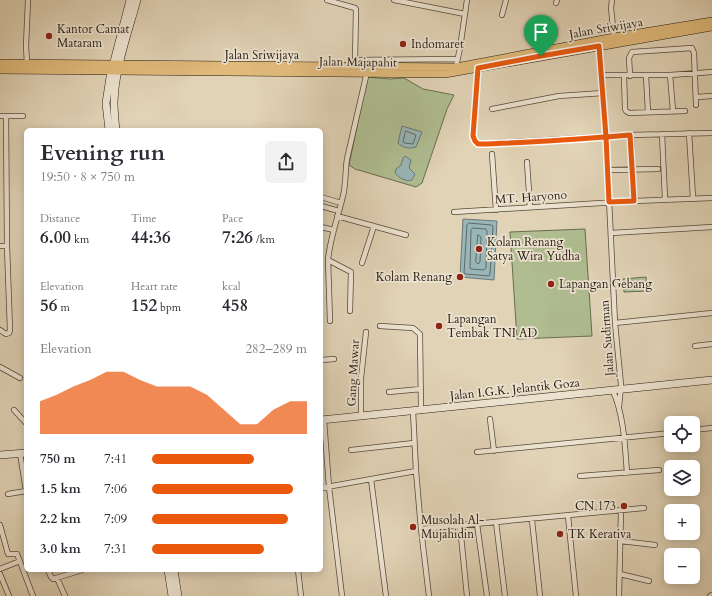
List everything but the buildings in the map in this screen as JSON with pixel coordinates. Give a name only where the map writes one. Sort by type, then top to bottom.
[{"type":"main road","name":"Jalan Sriwijaya","points":[[0,63],[115,68],[352,66],[368,70],[456,67],[541,54],[614,37],[712,21]]},
{"type":"main road","name":"Jalan Majapahit","points":[[368,70],[445,74],[541,54],[712,27]]},
{"type":"main road","points":[[0,70],[115,68]]},
{"type":"street","points":[[27,64],[26,28],[28,0]]},
{"type":"street","points":[[109,128],[106,103],[130,0]]},
{"type":"street","points":[[116,128],[114,103],[115,68],[138,0]]},
{"type":"street","points":[[327,0],[356,9],[352,66],[457,59]]},
{"type":"street","points":[[394,0],[465,14]]},
{"type":"street","points":[[456,67],[467,0]]},
{"type":"street","points":[[502,15],[506,0]]},
{"type":"street","points":[[612,0],[611,8],[614,37]]},
{"type":"street","name":"Jalan Sudirman","points":[[599,46],[606,137],[615,322],[621,390],[619,407]]},
{"type":"street","points":[[630,76],[629,58],[632,52],[692,48],[694,53],[696,105]]},
{"type":"street","points":[[478,68],[473,136],[478,144],[630,135],[712,132]]},
{"type":"street","points":[[330,321],[329,256],[347,179],[347,159],[368,70]]},
{"type":"street","points":[[602,75],[646,76],[712,72]]},
{"type":"street","points":[[670,75],[673,111]]},
{"type":"street","points":[[624,76],[625,109],[629,113],[685,111]]},
{"type":"street","points":[[646,76],[648,112]]},
{"type":"street","points":[[492,109],[559,96],[603,93]]},
{"type":"street","points":[[696,97],[712,96]]},
{"type":"street","points":[[0,116],[23,116]]},
{"type":"street","points":[[0,330],[6,334],[9,333],[10,330],[7,246],[6,116]]},
{"type":"street","points":[[689,133],[693,198]]},
{"type":"street","points":[[662,134],[665,199]]},
{"type":"street","points":[[630,135],[634,201]]},
{"type":"street","points":[[492,154],[496,210]]},
{"type":"street","points":[[527,162],[530,207]]},
{"type":"street","points":[[607,170],[658,169]]},
{"type":"street","points":[[0,186],[6,186]]},
{"type":"street","points":[[323,198],[341,203]]},
{"type":"street","name":"MT. Haryono","points":[[454,212],[609,202],[712,198]]},
{"type":"street","points":[[323,207],[374,226],[406,235]]},
{"type":"street","points":[[362,263],[374,226]]},
{"type":"street","points":[[610,233],[712,227]]},
{"type":"street","points":[[323,228],[334,230]]},
{"type":"street","points":[[0,246],[7,246]]},
{"type":"street","points":[[329,256],[351,272],[350,311]]},
{"type":"street","points":[[615,322],[712,313]]},
{"type":"street","points":[[380,326],[413,328],[420,334],[422,410]]},
{"type":"street","name":"Gang Mawar","points":[[361,416],[361,378],[366,332]]},
{"type":"street","points":[[695,346],[712,344]]},
{"type":"street","points":[[323,360],[334,359]]},
{"type":"street","points":[[0,367],[20,378]]},
{"type":"street","name":"Jalan I.G.K. Jelantik Goza","points":[[323,420],[712,380]]},
{"type":"street","points":[[390,392],[421,388]]},
{"type":"street","points":[[613,391],[619,407],[624,438],[627,473]]},
{"type":"street","points":[[14,410],[24,421]]},
{"type":"street","points":[[413,411],[421,529],[429,596]]},
{"type":"street","points":[[490,419],[494,451]]},
{"type":"street","points":[[700,429],[712,428]]},
{"type":"street","points":[[323,430],[342,596]]},
{"type":"street","points":[[477,452],[664,434]]},
{"type":"street","points":[[351,450],[414,443]]},
{"type":"street","points":[[0,455],[23,453],[24,466]]},
{"type":"street","points":[[580,476],[659,470]]},
{"type":"street","points":[[323,488],[416,471]]},
{"type":"street","points":[[371,479],[386,596]]},
{"type":"street","points":[[8,494],[24,491]]},
{"type":"street","points":[[421,529],[532,520],[644,508]]},
{"type":"street","points":[[619,596],[621,511]]},
{"type":"street","points":[[568,516],[576,596]]},
{"type":"street","points":[[532,520],[540,596]]},
{"type":"street","points":[[496,522],[505,596]]},
{"type":"street","points":[[477,524],[487,596]]},
{"type":"street","points":[[0,525],[8,554],[17,554],[24,572]]},
{"type":"street","points":[[460,526],[467,596]]},
{"type":"street","points":[[621,540],[655,544]]},
{"type":"street","points":[[0,570],[20,561]]},
{"type":"street","points":[[24,572],[33,596]]},
{"type":"street","points":[[49,572],[51,577],[56,578],[76,572]]},
{"type":"street","points":[[168,572],[172,596]]},
{"type":"street","points":[[174,572],[178,596]]},
{"type":"street","points":[[298,572],[301,596]]},
{"type":"street","points":[[0,574],[9,596]]},
{"type":"street","points":[[620,574],[649,581]]},
{"type":"street","points":[[56,578],[65,596]]},
{"type":"green space","points":[[367,77],[390,79],[404,78],[423,89],[454,95],[447,109],[422,183],[416,187],[355,169],[349,165]]},
{"type":"green space","name":"Lapangan Gebang","points":[[585,229],[592,336],[517,339],[510,232]]},
{"type":"green space","points":[[646,277],[647,291],[624,292],[623,279]]},
{"type":"water","points":[[402,126],[422,132],[416,147],[406,148],[398,143]]},
{"type":"water","points":[[405,156],[411,160],[409,168],[415,174],[412,180],[403,179],[395,173]]},
{"type":"water","name":"Kolam Renang Satya Wira Yudha","points":[[463,219],[497,221],[494,280],[460,277]]},
{"type":"place","name":"Kantor Camat Mataram","points":[[49,36]]},
{"type":"place","name":"Indomaret","points":[[403,44]]},
{"type":"place","name":"Kolam Renang Satya Wira Yudha","points":[[479,249]]},
{"type":"place","name":"Kolam Renang","points":[[460,277]]},
{"type":"place","name":"Lapangan Gebang","points":[[551,284]]},
{"type":"place","name":"Lapangan Tembak TNI AD","points":[[439,326]]},
{"type":"place","name":"CN 173","points":[[624,506]]},
{"type":"place","name":"Musolah Al- Mujahidin","points":[[413,527]]},
{"type":"place","name":"TK Kerativa","points":[[560,534]]},
{"type":"route","points":[[541,56],[478,68],[473,136],[476,143],[502,144],[606,137],[630,135],[634,201],[609,202],[606,137],[599,46],[541,56]]}]
